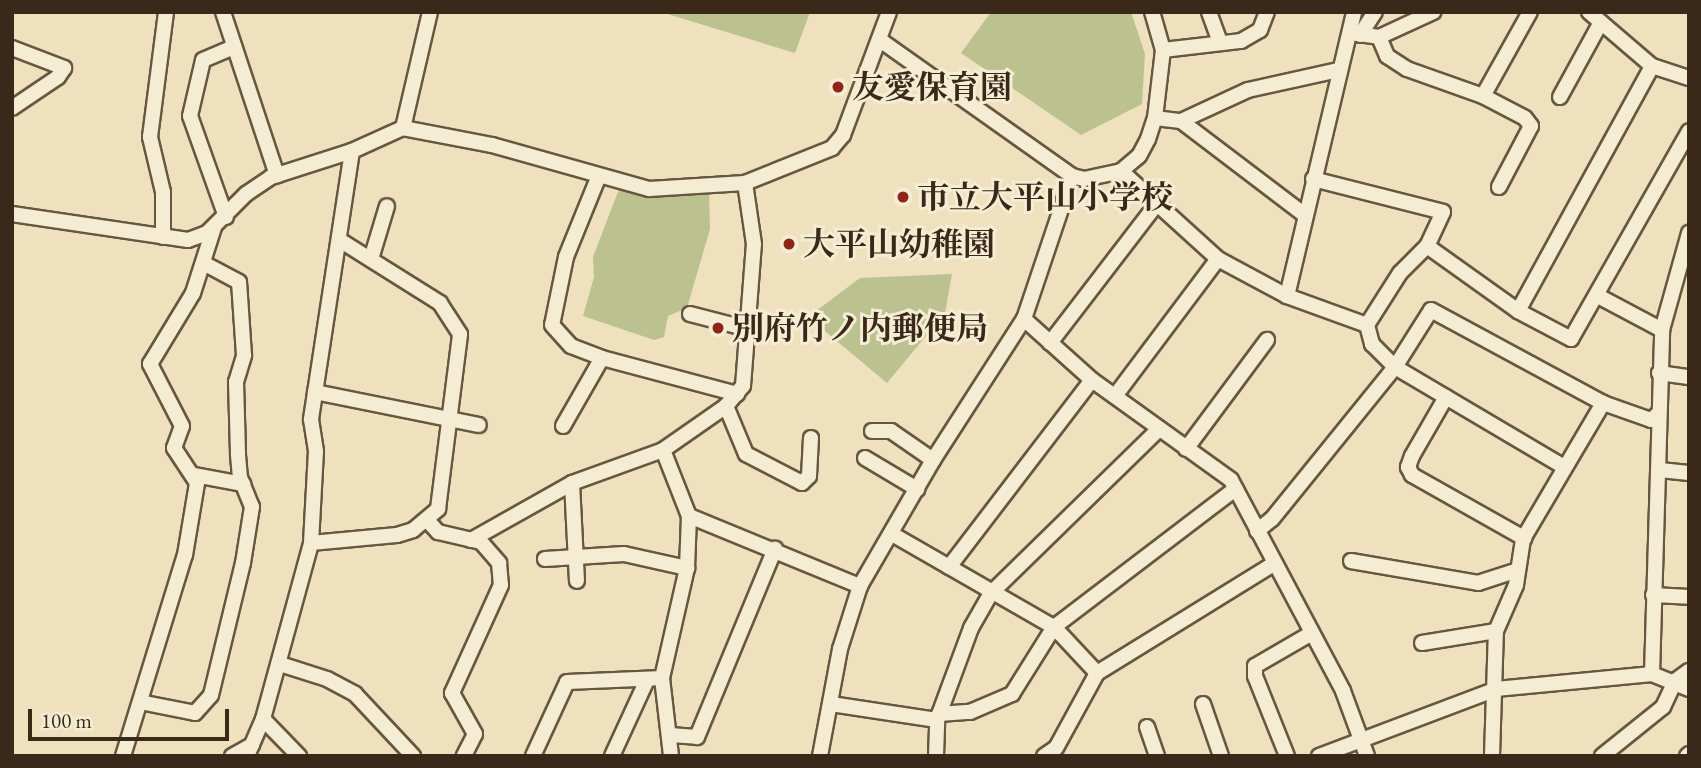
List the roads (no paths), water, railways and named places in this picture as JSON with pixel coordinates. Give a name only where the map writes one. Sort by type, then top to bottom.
[{"type":"street","points":[[163,237],[163,192],[150,137],[166,12]]},
{"type":"street","points":[[223,12],[277,176]]},
{"type":"street","points":[[403,128],[430,12]]},
{"type":"street","points":[[12,214],[188,240],[214,227],[246,194],[277,176],[352,151],[403,128],[492,145],[598,178],[649,189],[746,183],[832,148],[851,120],[889,12]]},
{"type":"street","points":[[880,40],[1072,176],[1084,179],[1121,172],[1139,156],[1155,118],[1163,50],[1152,12]]},
{"type":"street","points":[[1209,12],[1220,43]]},
{"type":"street","points":[[1163,50],[1241,41],[1260,30],[1268,12]]},
{"type":"street","points":[[1354,12],[1355,34]]},
{"type":"street","points":[[1287,296],[1338,70],[1355,34],[1375,12]]},
{"type":"street","points":[[1355,34],[1379,37],[1433,12]]},
{"type":"street","points":[[1483,96],[1530,12]]},
{"type":"street","points":[[1589,12],[1652,66],[1689,78]]},
{"type":"street","points":[[1560,97],[1601,22]]},
{"type":"street","points":[[1379,37],[1387,56],[1407,69],[1483,96],[1525,118],[1531,126],[1499,187]]},
{"type":"street","points":[[226,217],[190,116],[204,60],[234,47]]},
{"type":"street","points":[[12,48],[64,68],[58,77],[12,108]]},
{"type":"street","points":[[1518,311],[1652,66]]},
{"type":"street","points":[[1181,121],[1248,90],[1338,70]]},
{"type":"street","points":[[1155,118],[1181,121],[1305,215]]},
{"type":"street","points":[[1427,246],[1518,311],[1571,340],[1689,131]]},
{"type":"street","points":[[232,756],[249,751],[263,719],[280,664],[310,543],[315,392],[341,240],[352,151]]},
{"type":"street","points":[[1121,172],[1218,259],[1287,296],[1367,325]]},
{"type":"street","points":[[820,756],[840,649],[860,586],[933,460],[1024,319],[1072,176]]},
{"type":"street","points":[[598,178],[566,257],[552,325],[571,346],[602,358],[737,394]]},
{"type":"street","points":[[1313,179],[1437,206],[1443,212],[1427,246],[1400,273],[1367,325],[1372,344],[1395,367],[1564,467]]},
{"type":"street","points":[[471,540],[572,483],[663,450],[726,406],[737,394],[746,374],[754,244],[746,183]]},
{"type":"street","points":[[1050,342],[1156,205]]},
{"type":"street","points":[[371,259],[387,206]]},
{"type":"street","points":[[123,756],[185,555],[197,483],[174,448],[181,426],[150,364],[193,293],[205,264],[214,227]]},
{"type":"street","points":[[1652,674],[1662,330],[1689,233]]},
{"type":"street","points":[[310,543],[397,535],[428,521],[443,495],[460,334],[454,319],[440,303],[341,240]]},
{"type":"street","points":[[1115,397],[1218,259]]},
{"type":"street","points":[[140,702],[195,713],[211,695],[243,563],[252,507],[243,484],[236,382],[244,355],[239,282],[205,264]]},
{"type":"street","points":[[1598,296],[1662,330]]},
{"type":"street","points":[[1257,531],[1272,519],[1395,367],[1431,310],[1603,403],[1651,420],[1659,413]]},
{"type":"street","points":[[690,314],[748,329]]},
{"type":"street","points":[[1024,319],[1091,380],[1231,480],[1312,633],[1367,756]]},
{"type":"street","points":[[1186,449],[1267,340]]},
{"type":"street","points":[[563,425],[602,358]]},
{"type":"street","points":[[1659,373],[1689,377]]},
{"type":"street","points":[[949,567],[1091,380]]},
{"type":"street","points":[[315,392],[479,425]]},
{"type":"street","points":[[1446,397],[1412,456],[1408,467],[1412,475],[1524,538]]},
{"type":"street","points":[[1492,756],[1496,631],[1516,585],[1516,571],[1524,538],[1603,403]]},
{"type":"street","points":[[726,406],[746,454],[802,483],[809,476],[811,438]]},
{"type":"street","points":[[936,756],[938,717],[971,628],[991,593],[1158,430]]},
{"type":"street","points":[[872,431],[891,431],[933,460]]},
{"type":"street","points":[[663,450],[689,516],[688,568],[662,678],[671,756]]},
{"type":"street","points":[[865,458],[917,489]]},
{"type":"street","points":[[1660,470],[1689,473]]},
{"type":"street","points":[[194,475],[243,484]]},
{"type":"street","points":[[572,483],[579,555],[577,582]]},
{"type":"street","points":[[831,704],[938,717],[970,712],[1012,694],[1055,627],[1236,489]]},
{"type":"street","points":[[689,516],[860,586]]},
{"type":"street","points":[[428,521],[438,532],[481,542],[499,563],[501,585],[452,693],[475,734],[464,756]]},
{"type":"street","points":[[892,534],[991,593],[1055,627],[1097,673]]},
{"type":"street","points":[[670,735],[697,737],[775,549]]},
{"type":"street","points":[[545,559],[624,554],[688,568]]},
{"type":"street","points":[[1351,561],[1478,583],[1516,571]]},
{"type":"street","points":[[1045,756],[1056,748],[1097,673],[1275,563]]},
{"type":"street","points":[[1653,595],[1689,597]]},
{"type":"street","points":[[1422,643],[1496,631]]},
{"type":"street","points":[[1287,756],[1255,676],[1255,666],[1312,633]]},
{"type":"street","points":[[280,664],[327,679],[355,694],[413,756]]},
{"type":"street","points":[[1602,756],[1663,707],[1675,681],[1689,671]]},
{"type":"street","points":[[1319,756],[1496,689],[1652,674],[1675,681],[1689,689]]},
{"type":"street","points":[[533,756],[567,682],[662,678]]},
{"type":"street","points":[[612,756],[647,680]]},
{"type":"street","points":[[1203,705],[1221,756]]},
{"type":"street","points":[[263,719],[299,756]]},
{"type":"street","points":[[1147,727],[1157,756]]},
{"type":"place","name":"友愛保育園","points":[[838,87]]},
{"type":"place","name":"市立大平山小学校","points":[[903,197]]},
{"type":"place","name":"大平山幼稚園","points":[[789,244]]},
{"type":"place","name":"別府竹ノ内郵便局","points":[[718,328]]}]
